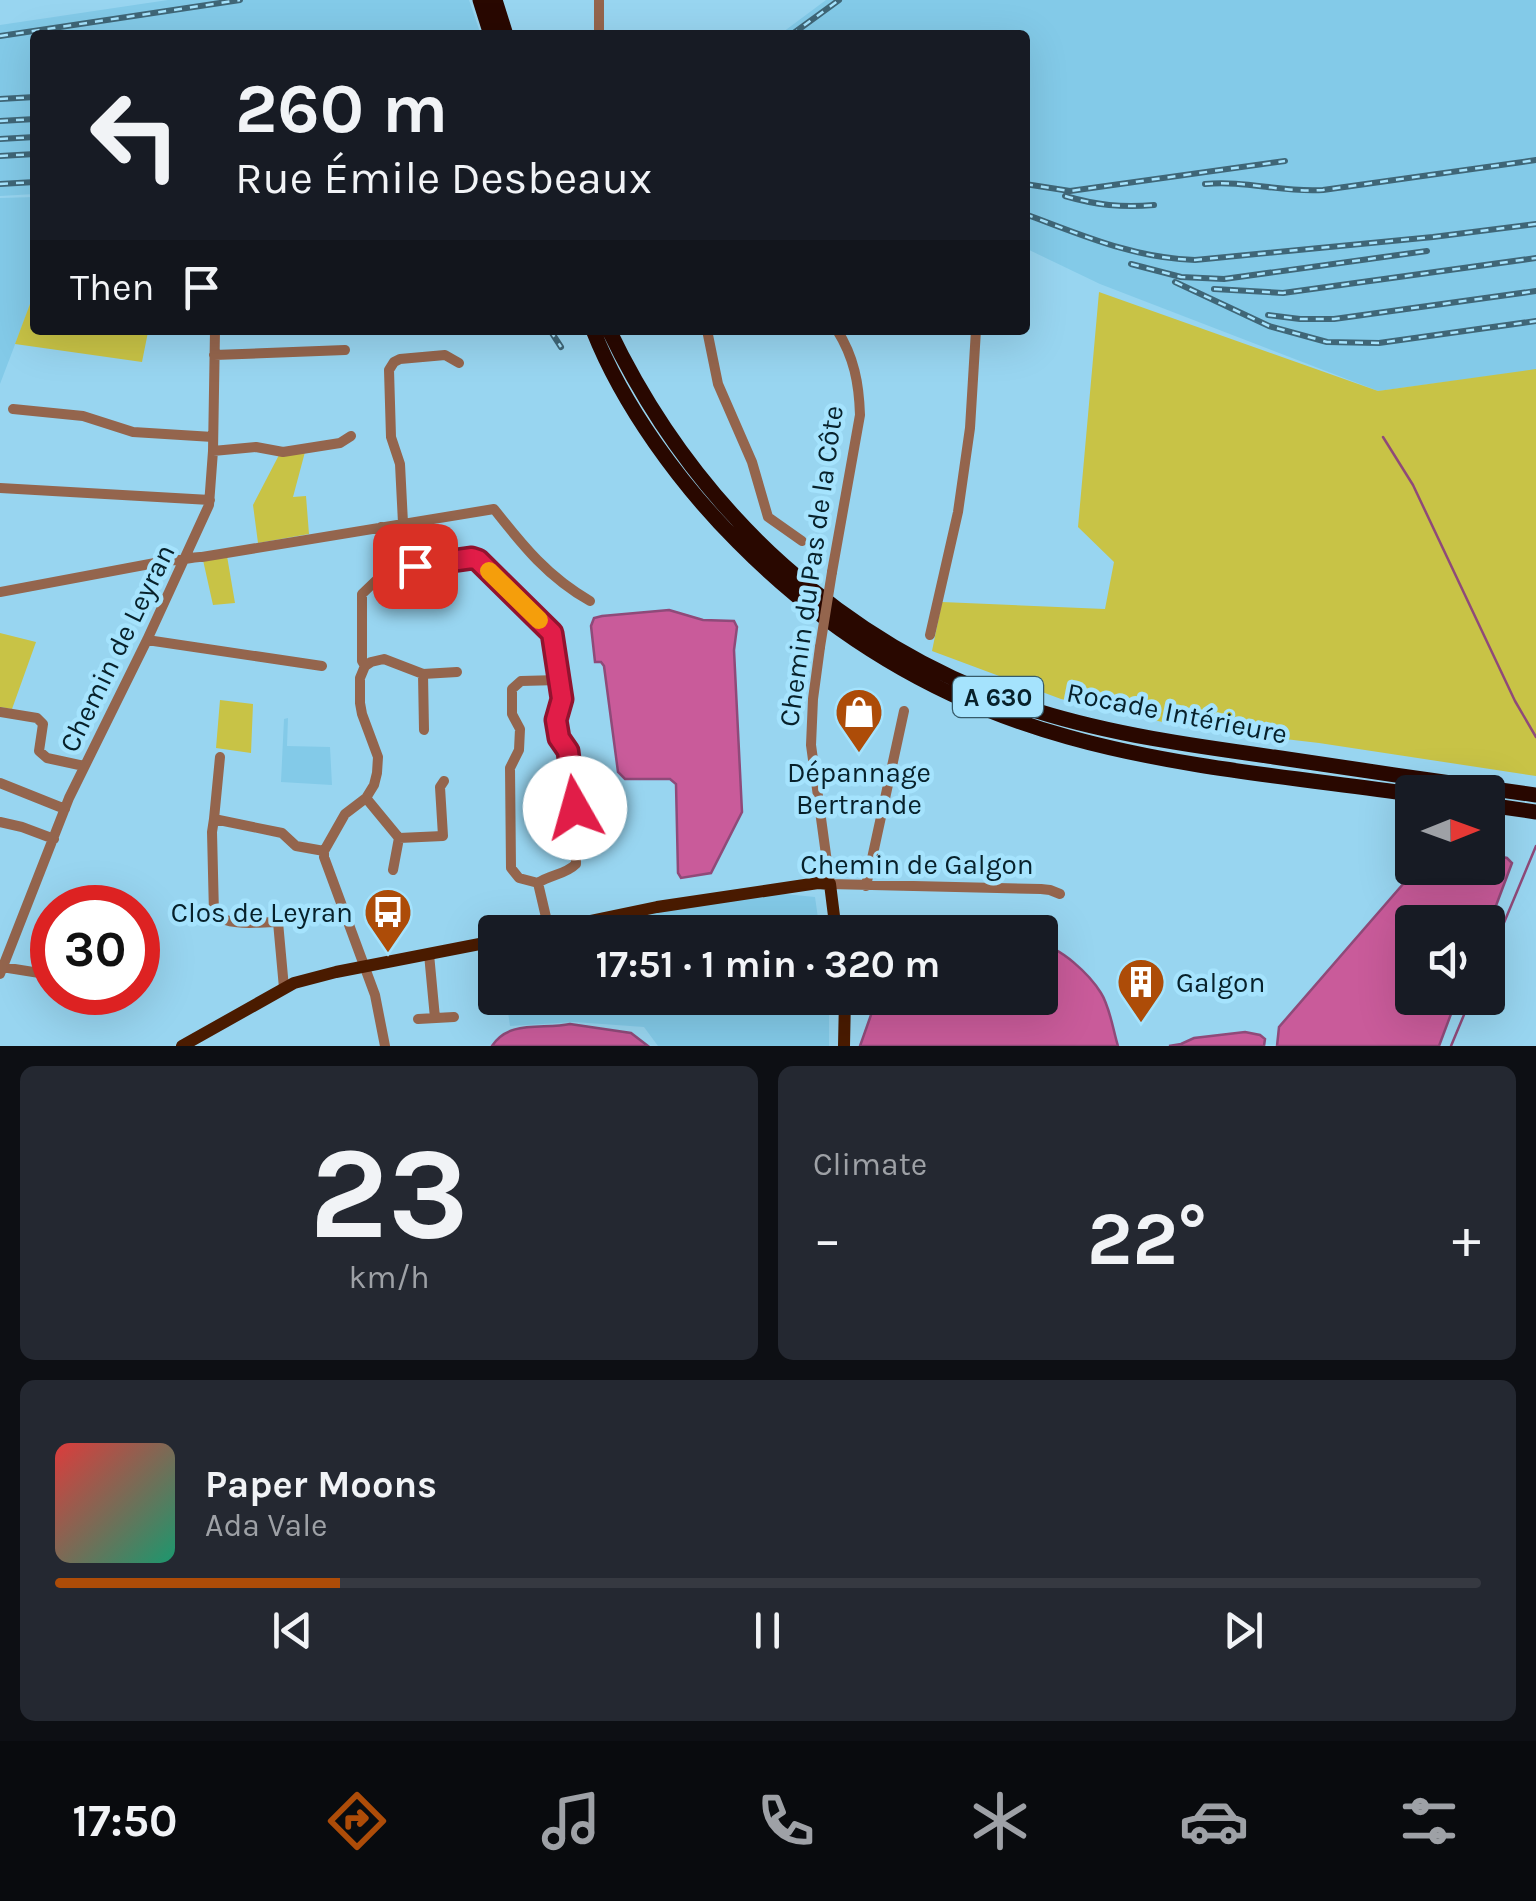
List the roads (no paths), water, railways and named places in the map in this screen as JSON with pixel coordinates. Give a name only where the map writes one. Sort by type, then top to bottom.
[{"type":"highway","points":[[480,0],[489,30]]},
{"type":"highway","points":[[495,0],[504,30]]},
{"type":"highway","name":"A 630","points":[[595,335],[625,396],[713,517],[803,602],[910,674],[977,706],[1070,738],[1187,762],[1395,792]]},
{"type":"highway","name":"Rocade Intérieure","points":[[612,335],[638,388],[670,437],[725,508],[774,558],[815,592],[917,660],[983,692],[1093,726],[1187,744],[1536,795]]},
{"type":"highway","points":[[1505,807],[1536,812]]},
{"type":"main road","name":"Chemin de Galgon","points":[[619,915],[830,884]]},
{"type":"main road","name":"Chemin du Pas de la Côte","points":[[830,884],[834,915]]},
{"type":"main road","points":[[191,1044],[284,988],[312,978],[478,944]]},
{"type":"main road","points":[[844,1046],[845,1015]]},
{"type":"street","points":[[599,0],[599,30]]},
{"type":"street","name":"Chemin de Leyran","points":[[1,970],[84,766],[186,558],[210,500],[214,335]]},
{"type":"street","points":[[709,335],[718,384],[752,462],[768,518],[802,541]]},
{"type":"street","name":"Chemin du Pas de la Côte","points":[[830,884],[811,745],[813,699],[860,415],[855,364],[840,335]]},
{"type":"street","points":[[930,635],[958,512],[970,428],[976,335]]},
{"type":"street","points":[[214,355],[345,350]]},
{"type":"street","points":[[403,523],[400,464],[391,437],[388,370],[400,358],[445,355],[459,363]]},
{"type":"street","points":[[13,409],[83,416],[133,432],[213,437]]},
{"type":"street","points":[[213,451],[256,447],[283,452],[340,443],[351,436]]},
{"type":"street","points":[[0,488],[210,500]]},
{"type":"street","points":[[0,592],[494,509],[538,563],[590,601]]},
{"type":"street","points":[[381,527],[387,570]]},
{"type":"street","points":[[366,666],[362,661],[362,594],[387,570],[478,560],[552,633],[562,699],[556,720],[559,738],[568,751],[576,864],[568,872],[538,882],[519,878],[511,868],[510,768],[519,750],[520,729],[512,714],[512,689],[521,681],[559,680]]},
{"type":"street","points":[[147,640],[322,666]]},
{"type":"street","points":[[385,1046],[378,1004],[324,851],[345,814],[366,798],[374,785],[378,758],[362,714],[360,678],[366,666],[384,660],[424,674],[457,672]]},
{"type":"street","points":[[424,674],[424,730]]},
{"type":"street","points":[[866,886],[904,711]]},
{"type":"street","points":[[0,712],[37,718],[43,724],[39,751],[46,758],[84,766]]},
{"type":"street","points":[[220,758],[212,832],[214,914],[220,920],[278,922],[284,988]]},
{"type":"street","points":[[399,838],[443,836],[440,787],[444,781]]},
{"type":"street","points":[[0,783],[65,809]]},
{"type":"street","points":[[366,798],[399,838]]},
{"type":"street","points":[[214,819],[282,833],[296,846],[324,851]]},
{"type":"street","points":[[0,822],[54,839]]},
{"type":"street","points":[[393,870],[399,838]]},
{"type":"street","points":[[538,882],[541,915]]},
{"type":"street","name":"Chemin de Galgon","points":[[830,884],[1040,889],[1060,894]]},
{"type":"street","points":[[429,954],[435,1018]]},
{"type":"street","points":[[1,970],[30,973]]},
{"type":"street","points":[[418,1018],[454,1017]]},
{"type":"waterway","points":[[1383,437],[1413,485],[1515,701],[1536,737]]},
{"type":"waterway","points":[[1505,920],[1536,846]]},
{"type":"waterway","points":[[1451,1046],[1464,1015]]},
{"type":"railway","points":[[40,30],[240,0]]},
{"type":"railway","points":[[798,30],[839,0]]},
{"type":"railway","points":[[0,36],[30,32]]},
{"type":"railway","points":[[0,99],[30,97]]},
{"type":"railway","points":[[0,121],[30,119]]},
{"type":"railway","points":[[0,139],[30,137]]},
{"type":"railway","points":[[0,156],[30,154]]},
{"type":"railway","points":[[1205,184],[1323,190],[1536,160]]},
{"type":"railway","points":[[1030,185],[1070,191],[1285,161]]},
{"type":"railway","points":[[0,184],[30,182]]},
{"type":"railway","points":[[1065,196],[1109,205],[1154,205]]},
{"type":"railway","points":[[1030,216],[1129,250],[1195,260],[1536,224]]},
{"type":"railway","points":[[1131,264],[1181,277],[1224,279],[1427,251]]},
{"type":"railway","points":[[1214,289],[1283,293],[1536,258]]},
{"type":"railway","points":[[1175,282],[1269,326],[1327,342],[1379,343],[1536,321]]},
{"type":"railway","points":[[1268,315],[1334,319],[1536,291]]},
{"type":"railway","points":[[553,335],[561,347]]},
{"type":"place","name":"Dépannage Bertrande","points":[[859,754]]},
{"type":"place","name":"Clos de Leyran","points":[[388,954]]},
{"type":"place","name":"Galgon","points":[[1141,1024]]}]
